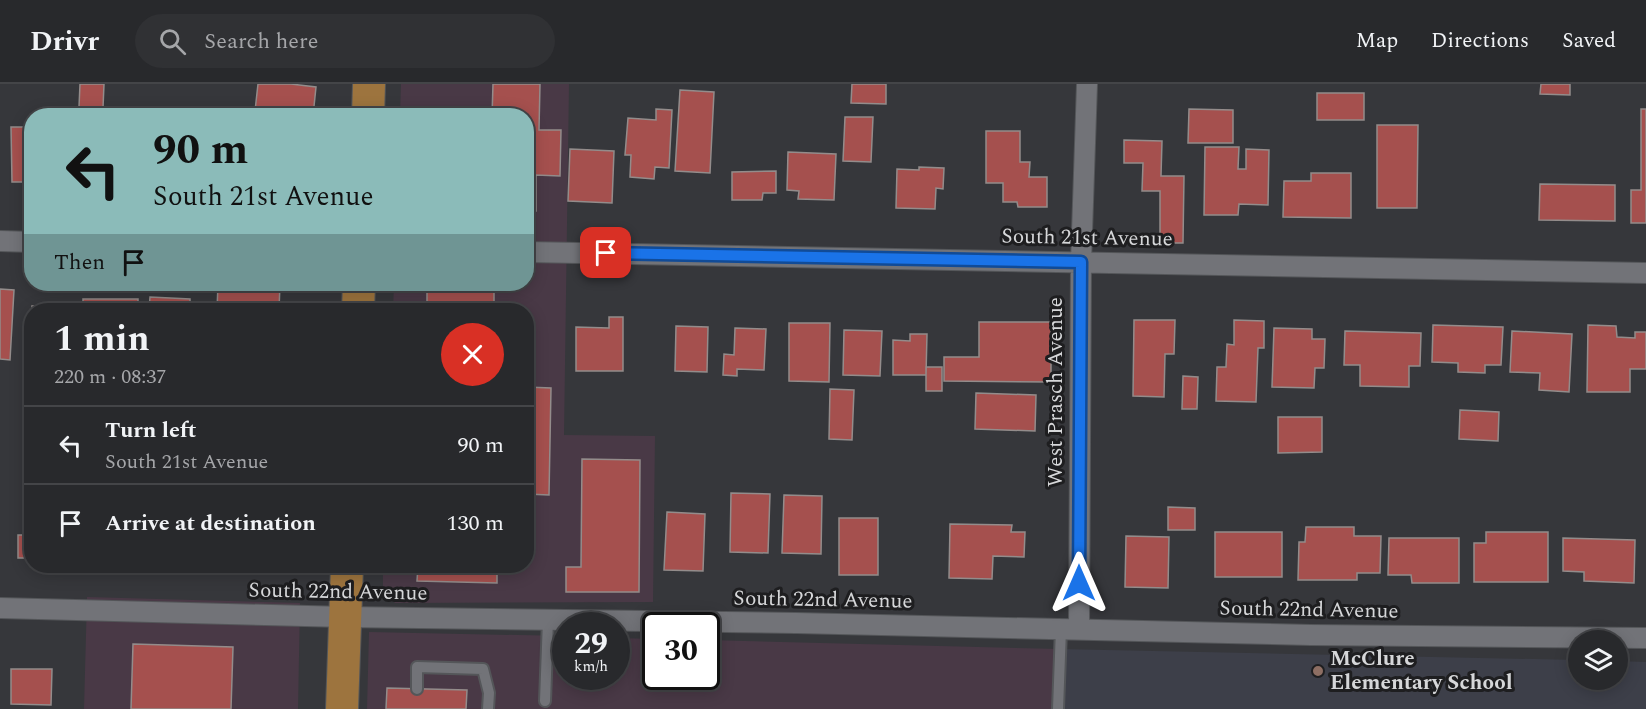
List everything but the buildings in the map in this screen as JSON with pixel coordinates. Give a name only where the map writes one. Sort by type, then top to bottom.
[{"type":"main road","points":[[368,108],[369,84]]},
{"type":"main road","points":[[342,709],[347,573]]},
{"type":"street","name":"West Prasch Avenue","points":[[1070,629],[1087,84]]},
{"type":"street","points":[[0,242],[24,242]]},
{"type":"street","name":"South 21st Avenue","points":[[534,252],[1646,273]]},
{"type":"street","name":"South 22nd Avenue","points":[[0,608],[345,617],[796,622],[1311,634],[1646,638]]},
{"type":"lane","points":[[545,701],[548,620]]},
{"type":"lane","points":[[1058,709],[1070,629]]},
{"type":"lane","points":[[417,689],[417,667],[483,669],[489,693],[488,709]]},
{"type":"shaded area","points":[[401,84],[569,84],[564,435],[655,436],[653,602],[395,603],[383,589],[383,573],[534,573],[534,303],[393,303],[394,291],[534,291],[534,108],[400,108]]},
{"type":"shaded area","points":[[87,597],[300,603],[298,709],[84,709]]},
{"type":"shaded area","points":[[369,632],[552,636],[552,690],[630,690],[630,638],[642,639],[642,690],[720,690],[720,640],[1059,649],[1057,709],[367,709]]},
{"type":"shaded area","name":"McClure Elementary School","points":[[1059,649],[1568,660],[1568,690],[1628,690],[1628,661],[1646,662],[1646,709],[1057,709]]},
{"type":"place","name":"McClure Elementary School","points":[[1318,671]]},
{"type":"route","points":[[606,253],[1081,262],[1079,583]]}]
